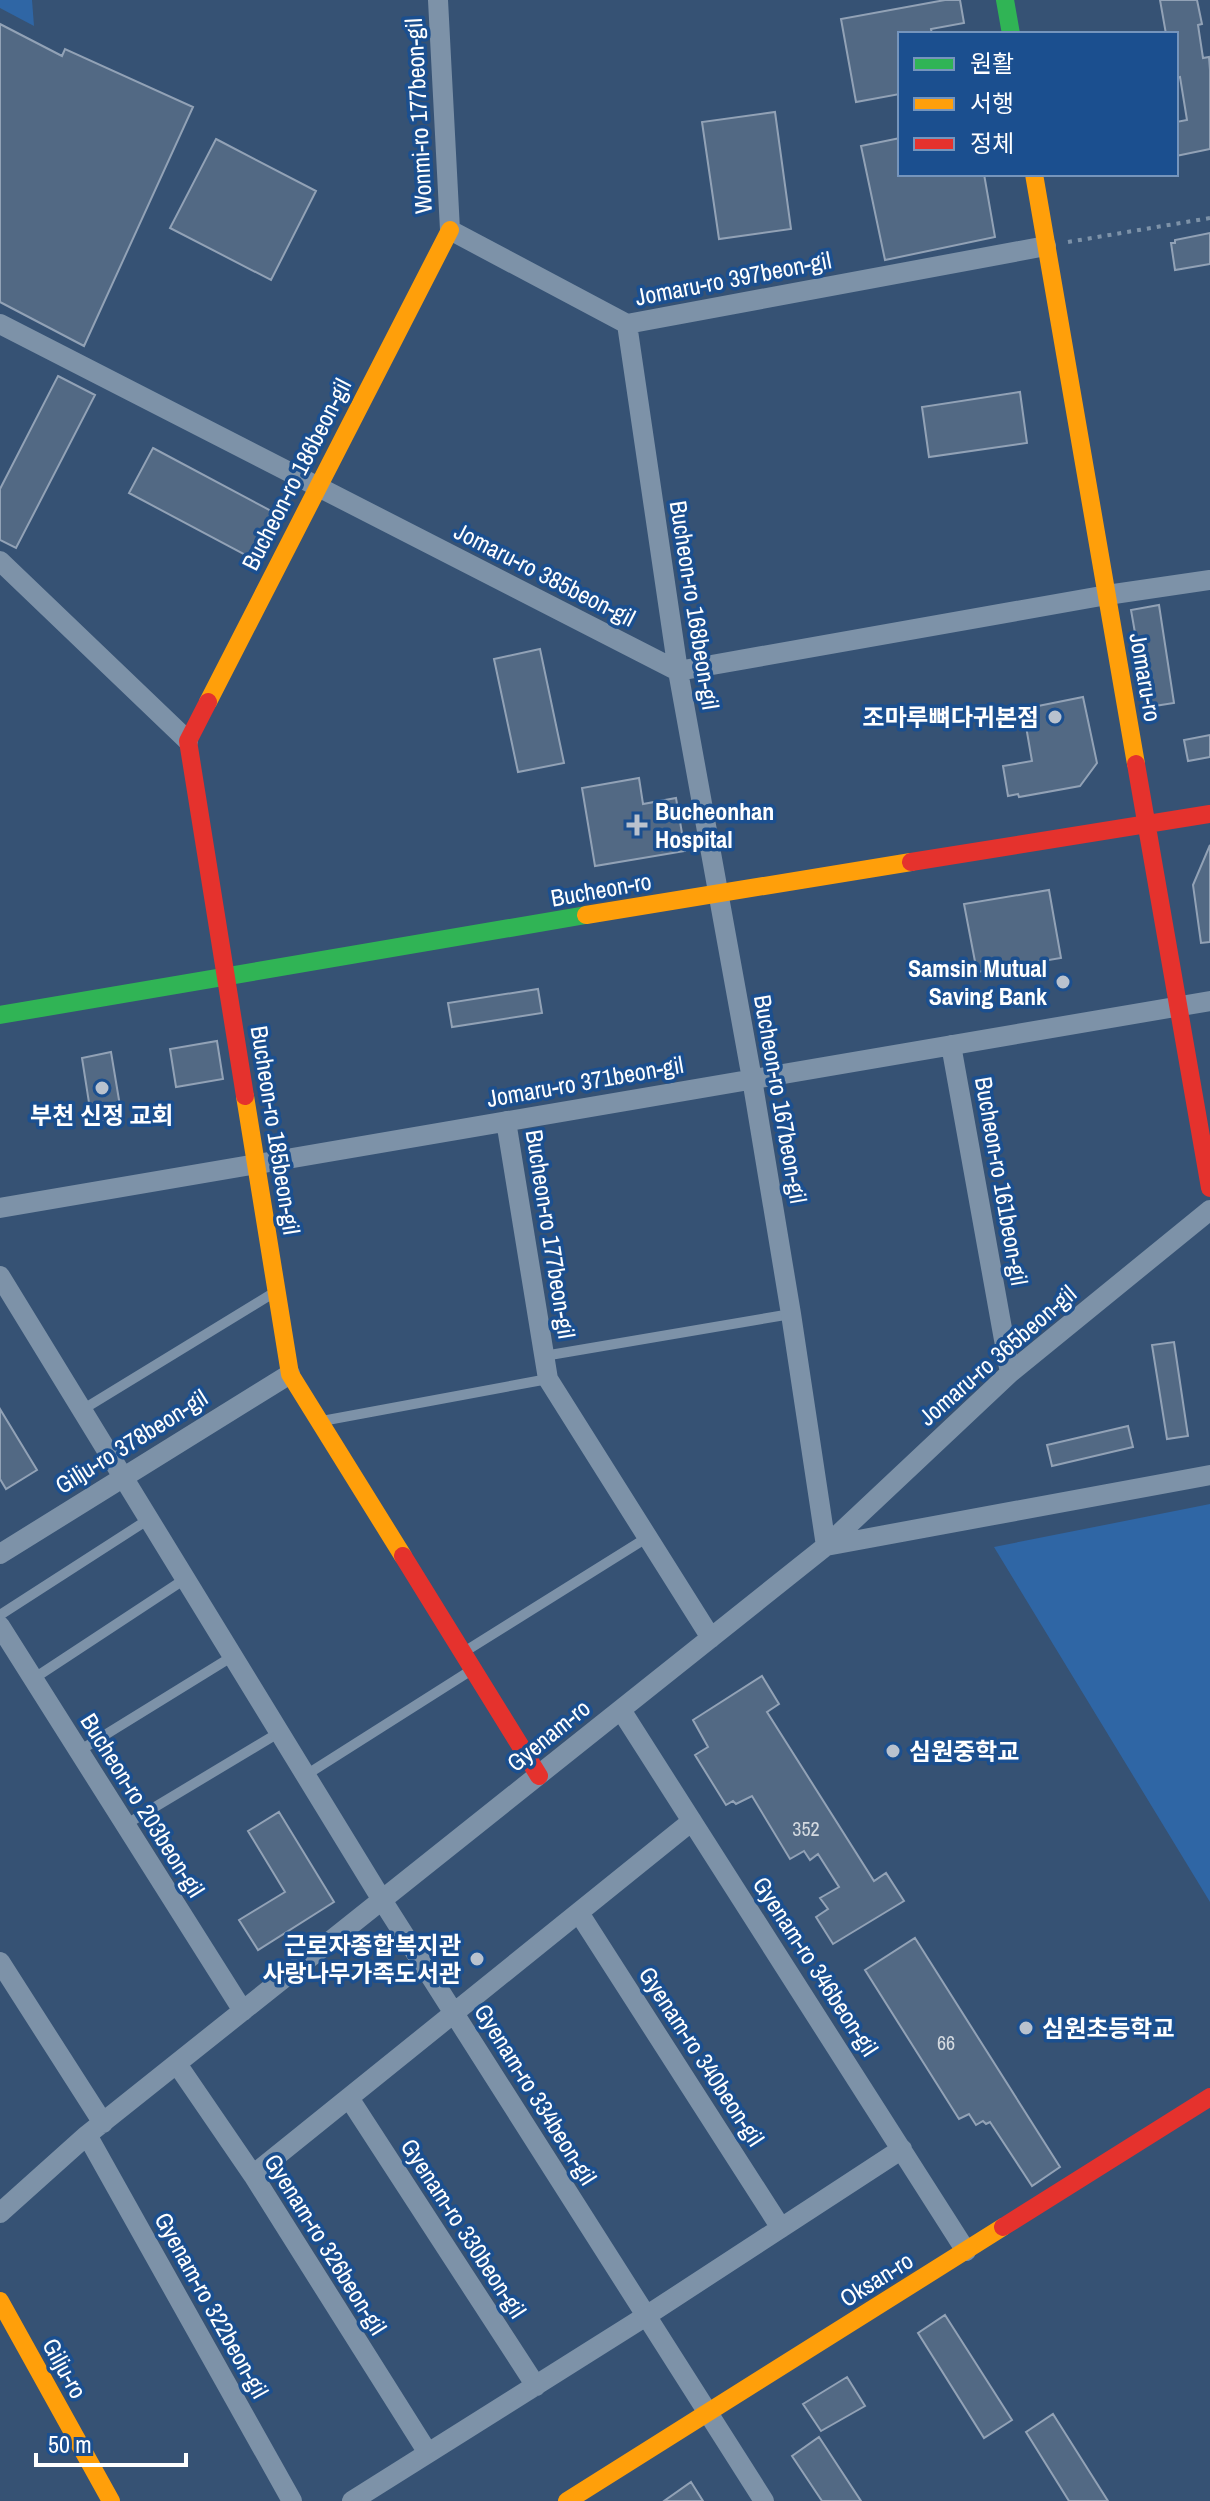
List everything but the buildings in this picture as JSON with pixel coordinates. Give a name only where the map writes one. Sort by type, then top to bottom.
[{"type":"street","name":"Wonmi-ro 177beon-gil","points":[[438,0],[450,230]]},
{"type":"street","points":[[1005,0],[1011,32]]},
{"type":"street","name":"Jomaru-ro","points":[[1034,176],[1210,1188]]},
{"type":"street","name":"Jomaru-ro 397beon-gil","points":[[450,230],[627,324],[1046,246]]},
{"type":"street","name":"Bucheon-ro 186beon-gil","points":[[188,741],[450,230]]},
{"type":"street","name":"Jomaru-ro 385beon-gil","points":[[0,324],[678,671]]},
{"type":"street","name":"Bucheon-ro 168beon-gil","points":[[627,324],[678,671],[718,893]]},
{"type":"street","points":[[0,561],[188,741],[227,976]]},
{"type":"street","points":[[678,671],[1107,595],[1210,580]]},
{"type":"street","name":"Bucheon-ro","points":[[0,1015],[718,893],[1210,814]]},
{"type":"street","name":"Bucheon-ro 167beon-gil","points":[[718,893],[791,1314],[826,1546]]},
{"type":"street","name":"Bucheon-ro 185beon-gil","points":[[227,976],[290,1374],[539,1776]]},
{"type":"street","name":"Jomaru-ro 371beon-gil","points":[[0,1208],[1210,1001]]},
{"type":"street","name":"Bucheon-ro 161beon-gil","points":[[951,1045],[1010,1373]]},
{"type":"street","name":"Bucheon-ro 177beon-gil","points":[[506,1121],[548,1379],[711,1638]]},
{"type":"street","name":"Jomaru-ro 365beon-gil","points":[[826,1546],[1010,1373],[1210,1210]]},
{"type":"street","name":"Gyenam-ro 334beon-gil","points":[[0,1276],[382,1900],[764,2501]]},
{"type":"street","name":"Gilju-ro 378beon-gil","points":[[0,1554],[290,1374]]},
{"type":"street","name":"Gyenam-ro","points":[[0,2213],[95,2129],[826,1546],[1210,1475]]},
{"type":"street","name":"Bucheon-ro 203beon-gil","points":[[0,1626],[243,2011]]},
{"type":"street","name":"Gyenam-ro 346beon-gil","points":[[621,1710],[966,2251]]},
{"type":"street","points":[[253,2175],[692,1821]]},
{"type":"street","name":"Gyenam-ro 340beon-gil","points":[[579,1913],[781,2228]]},
{"type":"street","name":"Gyenam-ro 322beon-gil","points":[[0,1962],[95,2129],[292,2501]]},
{"type":"street","name":"Gyenam-ro 326beon-gil","points":[[177,2064],[253,2175],[428,2453]]},
{"type":"street","name":"Oksan-ro","points":[[567,2501],[1210,2097]]},
{"type":"street","name":"Gyenam-ro 330beon-gil","points":[[349,2098],[536,2386]]},
{"type":"street","points":[[352,2501],[646,2316],[902,2149]]},
{"type":"street","name":"Gilju-ro","points":[[0,2301],[111,2501]]},
{"type":"lane","points":[[82,1410],[277,1291]]},
{"type":"lane","name":"Bucheon-ro 177beon-gil","points":[[544,1356],[791,1314]]},
{"type":"lane","points":[[320,1421],[548,1379]]},
{"type":"lane","points":[[0,1615],[149,1519]]},
{"type":"lane","points":[[306,1775],[648,1537]]},
{"type":"lane","points":[[33,1679],[186,1579]]},
{"type":"lane","points":[[79,1751],[233,1656]]},
{"type":"lane","points":[[125,1825],[280,1732]]},
{"type":"path","points":[[1046,246],[1210,218]]},
{"type":"shaded area","points":[[0,0],[32,0],[34,26],[0,8]]},
{"type":"shaded area","points":[[1210,1504],[1210,1902],[994,1547]]},
{"type":"traffic: fast","points":[[1005,0],[1011,32]]},
{"type":"traffic: fast","points":[[0,1015],[586,915]]},
{"type":"traffic: slow","points":[[1034,176],[1136,764]]},
{"type":"traffic: slow","points":[[208,702],[450,230]]},
{"type":"traffic: slow","points":[[586,915],[911,862]]},
{"type":"traffic: slow","points":[[245,1096],[290,1374],[403,1556]]},
{"type":"traffic: slow","points":[[567,2501],[1003,2227]]},
{"type":"traffic: slow","points":[[0,2301],[111,2501]]},
{"type":"traffic: jam","points":[[208,702],[188,741],[245,1096]]},
{"type":"traffic: jam","points":[[1136,764],[1210,1188]]},
{"type":"traffic: jam","points":[[911,862],[1210,814]]},
{"type":"traffic: jam","points":[[403,1556],[539,1776]]},
{"type":"traffic: jam","points":[[1003,2227],[1210,2097]]},
{"type":"place","name":"조마루뼈다귀본점","points":[[1055,717]]},
{"type":"place","name":"Bucheonhan Hospital","points":[[637,825]]},
{"type":"place","name":"Samsin Mutual Saving Bank","points":[[1063,982]]},
{"type":"place","name":"부천 신정 교회","points":[[102,1088]]},
{"type":"place","name":"심원중학교","points":[[893,1751]]},
{"type":"place","name":"근로자종합복지관 사랑나무가족도서관","points":[[477,1959]]},
{"type":"place","name":"심원초등학교","points":[[1026,2028]]}]
